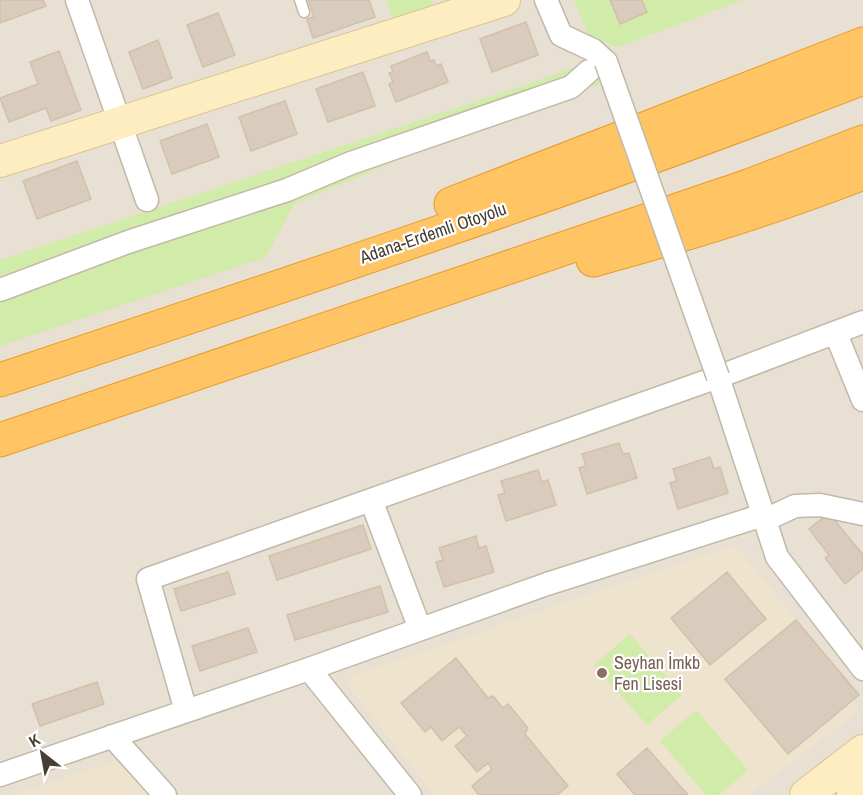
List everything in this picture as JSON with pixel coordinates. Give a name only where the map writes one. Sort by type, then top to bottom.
[{"type":"highway","points":[[260,293],[404,223],[863,44]]},
{"type":"highway","name":"Adana-Erdemli Otoyolu","points":[[0,380],[260,293],[752,121],[863,78]]},
{"type":"highway","points":[[0,440],[752,184],[863,142]]},
{"type":"highway","points":[[301,338],[698,232],[794,200],[863,173]]},
{"type":"street","points":[[77,0],[147,200]]},
{"type":"street","points":[[0,161],[504,0]]},
{"type":"street","points":[[546,0],[561,35],[593,50],[718,377],[777,557],[863,669]]},
{"type":"street","points":[[0,290],[128,242],[287,190],[351,164],[571,87],[598,67]]},
{"type":"street","points":[[186,711],[148,579],[718,377],[863,322]]},
{"type":"street","points":[[836,334],[863,400]]},
{"type":"street","points":[[371,500],[420,628]]},
{"type":"street","points":[[0,775],[547,584],[764,518],[795,506],[820,505],[863,514]]},
{"type":"street","points":[[309,669],[410,795]]},
{"type":"street","points":[[112,736],[165,795]]},
{"type":"street","points":[[806,795],[863,750]]},
{"type":"street","points":[[853,795],[863,787]]},
{"type":"lane","points":[[300,0],[304,12]]},
{"type":"shaded area","points":[[0,0],[863,0],[863,795],[0,795]]},
{"type":"shaded area","name":"Seyhan İmkb Fen Lisesi","points":[[734,545],[839,669],[859,711],[749,795],[434,795],[348,686],[352,676]]},
{"type":"shaded area","points":[[114,762],[127,768],[152,795],[13,795]]},
{"type":"green space","points":[[386,0],[432,0],[434,6],[393,19]]},
{"type":"green space","points":[[574,0],[743,0],[618,47],[588,36]]},
{"type":"green space","points":[[593,60],[612,79],[427,148],[294,204],[266,257],[0,346],[0,260],[522,86]]},
{"type":"green space","points":[[630,634],[682,695],[647,725],[594,665]]},
{"type":"green space","points":[[696,710],[748,770],[719,795],[706,795],[660,741]]},
{"type":"building","points":[[0,0],[43,0],[46,6],[0,23]]},
{"type":"building","points":[[308,0],[369,0],[375,17],[313,38],[307,19],[314,17]]},
{"type":"building","points":[[610,0],[642,0],[647,12],[620,24]]},
{"type":"building","points":[[218,13],[235,55],[203,67],[187,25]]},
{"type":"building","points":[[526,22],[538,55],[492,72],[480,39]]},
{"type":"building","points":[[158,40],[172,78],[143,89],[129,52]]},
{"type":"building","points":[[59,51],[81,110],[51,121],[46,108],[9,122],[0,98],[38,84],[30,62]]},
{"type":"building","points":[[427,52],[430,61],[434,60],[436,66],[441,64],[448,82],[396,102],[389,84],[393,82],[389,73],[393,72],[391,66]]},
{"type":"building","points":[[363,72],[375,106],[328,122],[316,89]]},
{"type":"building","points":[[285,101],[297,134],[251,151],[239,117]]},
{"type":"building","points":[[207,124],[219,157],[172,174],[160,141]]},
{"type":"building","points":[[77,161],[91,199],[37,219],[23,181]]},
{"type":"building","points":[[619,443],[623,454],[629,453],[637,478],[587,494],[579,468],[586,466],[582,454]]},
{"type":"building","points":[[710,457],[714,469],[720,467],[728,493],[678,509],[670,483],[677,481],[673,469]]},
{"type":"building","points":[[538,470],[542,482],[548,480],[556,505],[506,521],[498,495],[505,493],[501,481]]},
{"type":"building","points":[[829,513],[863,555],[863,569],[845,584],[825,558],[829,555],[809,529]]},
{"type":"building","points":[[363,525],[371,549],[277,580],[269,556]]},
{"type":"building","points":[[476,536],[479,548],[486,546],[494,572],[444,587],[436,562],[443,560],[439,548]]},
{"type":"building","points":[[228,572],[235,594],[181,611],[174,589]]},
{"type":"building","points":[[727,572],[766,619],[710,665],[671,618]]},
{"type":"building","points":[[380,586],[388,612],[295,640],[287,615]]},
{"type":"building","points":[[796,620],[859,695],[788,754],[725,679]]},
{"type":"building","points":[[248,628],[257,652],[200,671],[192,646]]},
{"type":"building","points":[[456,658],[488,698],[493,696],[503,708],[508,704],[528,728],[525,734],[568,786],[557,795],[479,795],[472,786],[492,769],[488,763],[477,772],[455,746],[467,736],[459,727],[442,741],[431,727],[425,732],[401,703]]},
{"type":"building","points":[[97,682],[104,704],[40,726],[32,704]]},
{"type":"building","points":[[647,748],[688,795],[635,795],[617,774]]},
{"type":"place","name":"Seyhan İmkb Fen Lisesi","points":[[602,673]]}]
